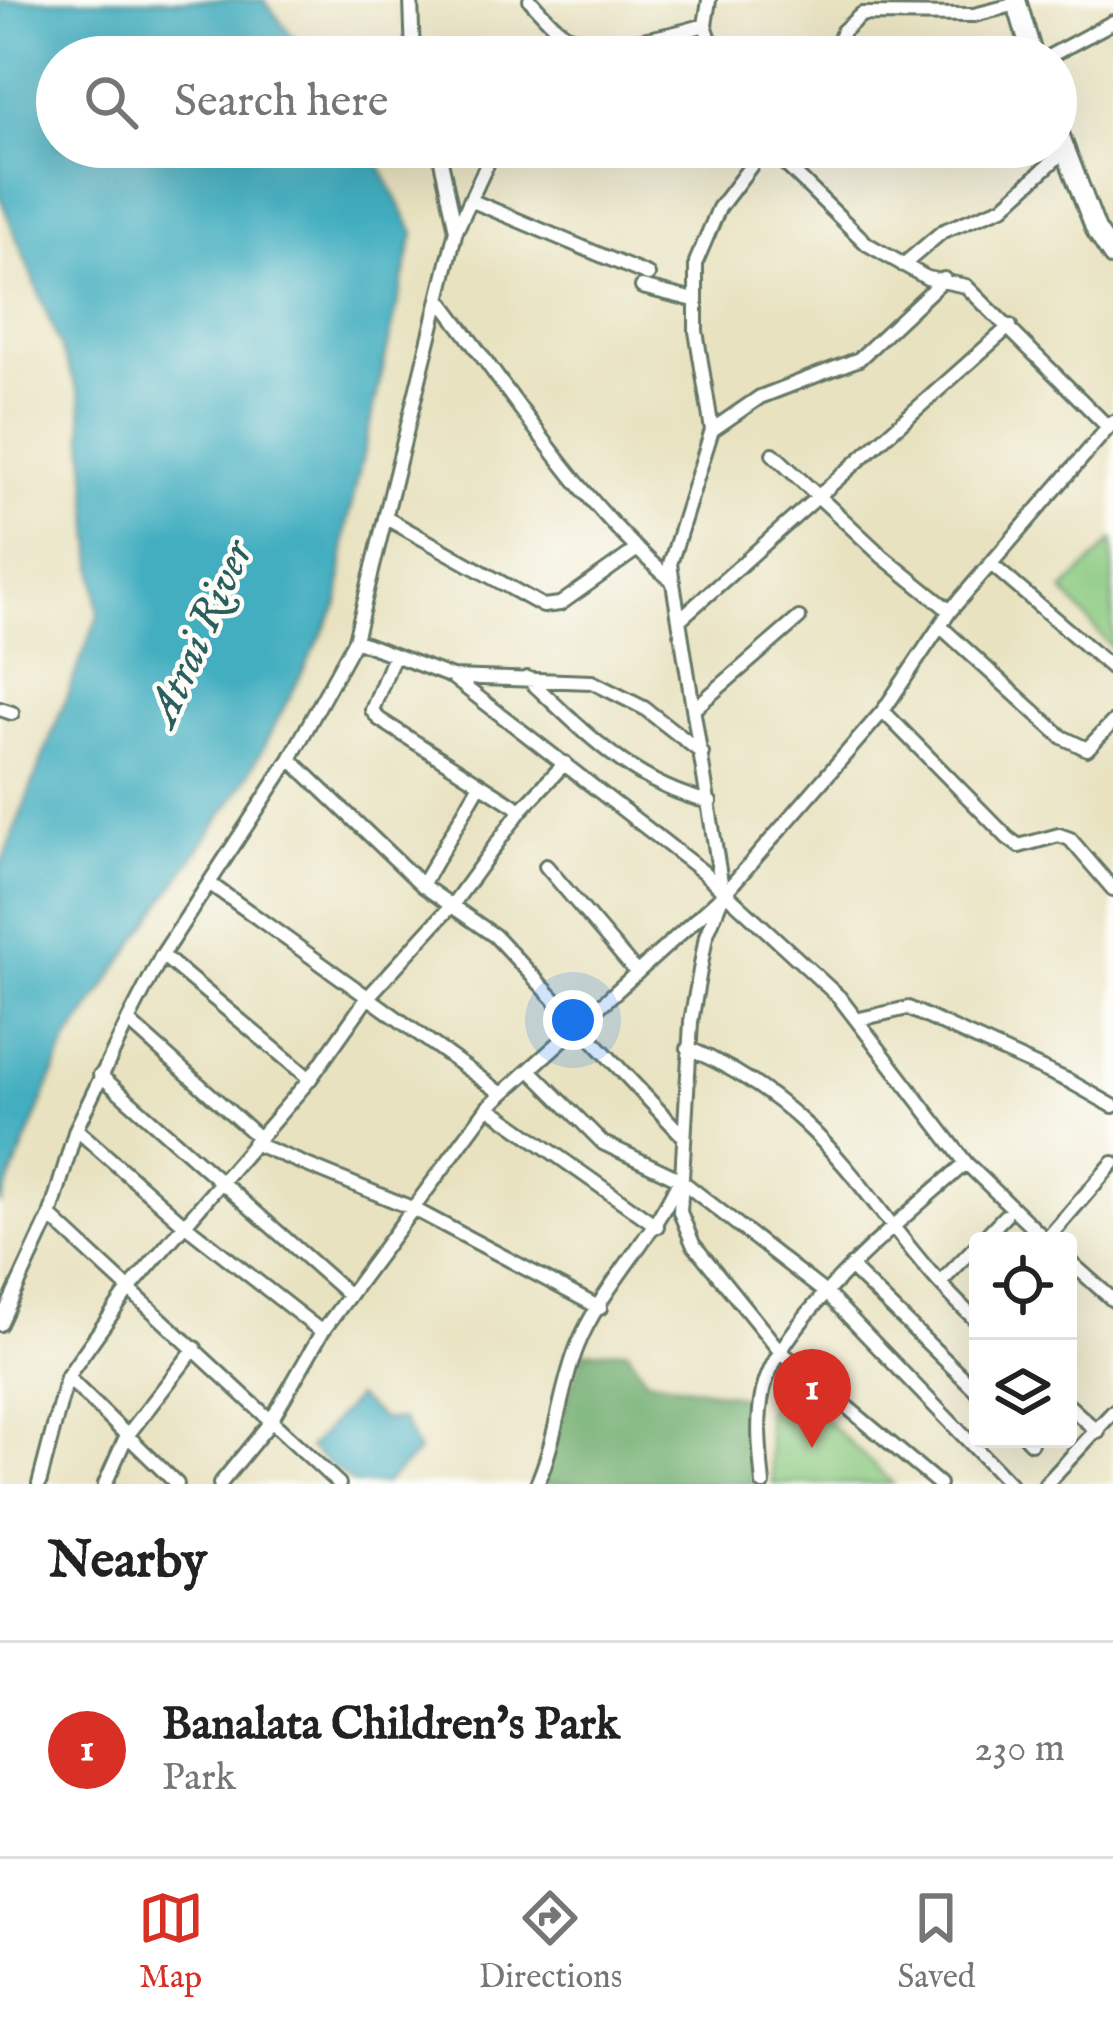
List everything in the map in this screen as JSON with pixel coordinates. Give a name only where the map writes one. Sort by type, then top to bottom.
[{"type":"street","points":[[411,0],[412,36]]},
{"type":"street","points":[[709,0],[705,25],[709,36]]},
{"type":"street","points":[[534,2],[576,36]]},
{"type":"street","points":[[841,36],[862,14],[974,15],[1017,2],[1027,36]]},
{"type":"street","points":[[1077,41],[1113,22]]},
{"type":"street","points":[[668,36],[705,25]]},
{"type":"street","points":[[443,168],[456,230]]},
{"type":"street","points":[[0,1324],[50,1216],[76,1129],[162,955],[290,759],[355,640],[456,230],[485,168]]},
{"type":"street","points":[[751,168],[706,233],[696,262],[694,300],[712,430],[670,564],[704,754],[723,896],[706,937],[688,1048],[680,1133],[680,1212],[693,1244],[778,1350],[939,1484]]},
{"type":"street","points":[[220,1484],[269,1424],[322,1332],[488,1107],[723,896],[883,711],[950,610],[1110,424],[966,286],[903,265],[843,226],[786,168]]},
{"type":"street","points":[[903,265],[943,231],[1003,207],[1045,168]]},
{"type":"street","points":[[1071,168],[1096,230],[1113,256]]},
{"type":"street","points":[[470,200],[694,300]]},
{"type":"street","points":[[712,430],[760,397],[859,359],[944,279]]},
{"type":"street","points":[[441,301],[569,473],[636,550],[670,580]]},
{"type":"street","points":[[679,620],[1010,326]]},
{"type":"street","points":[[773,454],[950,610]]},
{"type":"street","points":[[386,518],[543,606],[560,604],[636,550]]},
{"type":"street","points":[[991,564],[1113,669]]},
{"type":"street","points":[[695,708],[800,617]]},
{"type":"street","points":[[940,626],[1062,737],[1087,749],[1113,722]]},
{"type":"street","points":[[355,640],[452,677],[592,682],[615,690],[704,754]]},
{"type":"street","points":[[393,658],[372,710],[521,810]]},
{"type":"street","points":[[452,677],[701,871],[860,1019],[966,1163],[1039,1232]]},
{"type":"street","points":[[527,678],[641,778],[669,793],[710,802]]},
{"type":"street","points":[[883,711],[1008,838],[1019,845],[1059,835],[1070,839],[1113,889]]},
{"type":"street","points":[[290,759],[422,885],[495,936],[680,1133]]},
{"type":"street","points":[[39,1484],[67,1376],[130,1288],[310,1079],[368,997],[453,904],[521,810],[566,763]]},
{"type":"street","points":[[422,885],[479,786]]},
{"type":"street","points":[[546,866],[638,973]]},
{"type":"street","points":[[209,883],[501,1094]]},
{"type":"street","points":[[162,955],[310,1079]]},
{"type":"street","points":[[860,1019],[908,1008],[1113,1106]]},
{"type":"street","points":[[128,1021],[255,1140],[412,1208],[600,1308]]},
{"type":"street","points":[[688,1048],[791,1106],[849,1165],[969,1312]]},
{"type":"street","points":[[530,1070],[603,1143],[679,1179],[828,1295],[1010,1484]]},
{"type":"street","points":[[100,1075],[349,1295]]},
{"type":"street","points":[[488,1107],[657,1226]]},
{"type":"street","points":[[76,1129],[184,1224],[322,1332]]},
{"type":"street","points":[[763,1484],[758,1433],[764,1389],[778,1350],[895,1225],[966,1163]]},
{"type":"street","points":[[1054,1232],[1113,1163]]},
{"type":"street","points":[[537,1484],[556,1440],[577,1348],[657,1226],[679,1179]]},
{"type":"street","points":[[50,1216],[196,1348],[269,1424],[339,1484]]},
{"type":"street","points":[[989,1232],[1005,1216]]},
{"type":"street","points":[[942,1281],[969,1253]]},
{"type":"street","points":[[1077,1268],[1113,1300]]},
{"type":"street","points":[[851,1269],[969,1383]]},
{"type":"street","points":[[105,1484],[126,1437],[196,1348]]},
{"type":"street","points":[[67,1376],[177,1484]]},
{"type":"street","points":[[1046,1484],[1113,1412]]},
{"type":"street","points":[[1077,1413],[1097,1432]]},
{"type":"green space","points":[[1113,540],[1113,649],[1063,591]]},
{"type":"green space","points":[[627,1350],[646,1379],[744,1397],[753,1484],[537,1484],[585,1352]]},
{"type":"green space","points":[[785,1381],[893,1484],[773,1484],[766,1412]]},
{"type":"water","name":"Atrai River","points":[[0,0],[264,0],[292,36],[36,36],[36,168],[381,168],[414,233],[346,529],[339,602],[246,780],[66,1044],[0,1205],[0,867],[98,616],[81,398],[0,197]]},
{"type":"water","points":[[356,1397],[382,1419],[403,1420],[418,1452],[385,1484],[354,1484],[309,1448]]},
{"type":"place","name":"Banalata Children's Park","points":[[812,1448]]}]
